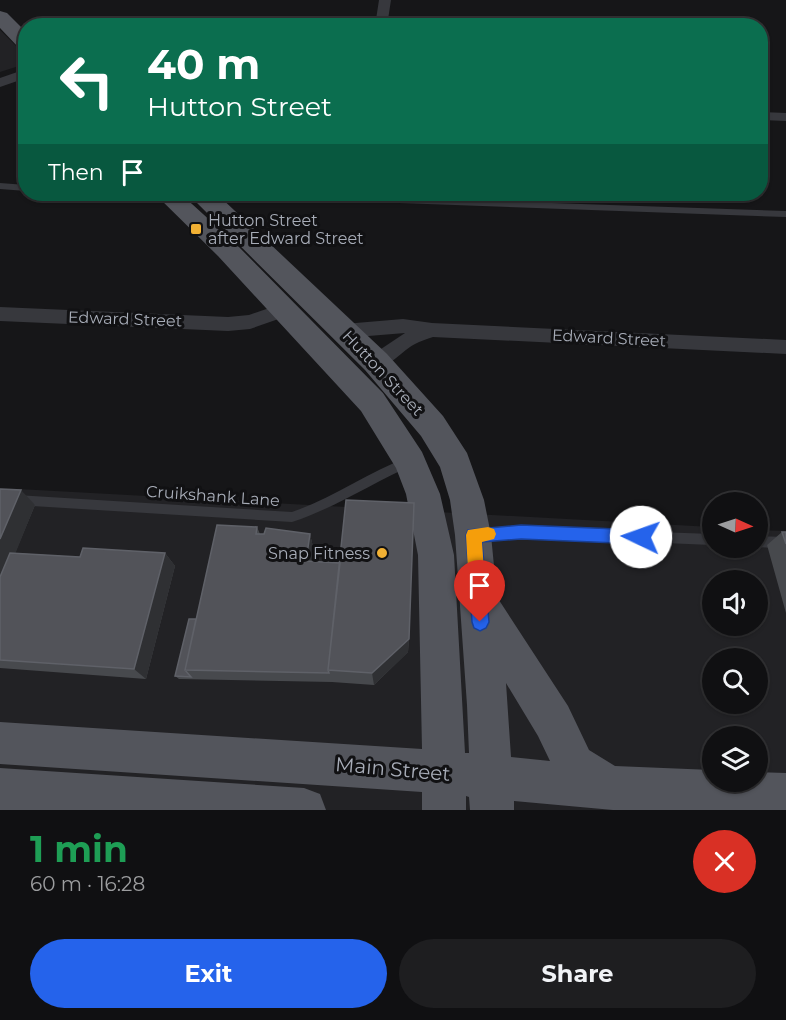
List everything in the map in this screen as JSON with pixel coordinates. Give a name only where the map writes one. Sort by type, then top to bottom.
[{"type":"main road","points":[[0,17],[18,36]]},
{"type":"main road","name":"Hutton Street","points":[[174,201],[227,250],[372,402],[410,462],[423,494],[436,555],[444,719],[444,791]]},
{"type":"main road","name":"Hutton Street","points":[[211,201],[376,362],[432,426],[454,463],[467,500],[473,535],[488,705],[492,794]]},
{"type":"main road","points":[[478,602],[554,721],[574,765],[610,788]]},
{"type":"main road","name":"Main Street","points":[[0,743],[444,791],[492,794],[610,788],[786,795]]},
{"type":"main road","points":[[0,790],[47,802],[304,810]]},
{"type":"street","points":[[382,18],[385,0]]},
{"type":"street","points":[[0,71],[18,66]]},
{"type":"street","points":[[0,83],[18,76]]},
{"type":"street","points":[[768,116],[786,117]]},
{"type":"street","name":"Edward Street","points":[[0,314],[228,324],[250,322],[284,310]]},
{"type":"street","name":"Edward Street","points":[[344,331],[403,326],[432,330],[786,347]]},
{"type":"street","name":"Edward Street","points":[[376,362],[408,339],[432,330]]},
{"type":"lane","points":[[0,186],[18,187]]},
{"type":"lane","points":[[426,201],[786,214]]},
{"type":"lane","name":"Cruikshank Lane","points":[[0,499],[292,517],[315,510],[383,472],[410,462]]},
{"type":"lane","points":[[473,535],[521,532],[702,540]]},
{"type":"lane","points":[[768,542],[786,543]]},
{"type":"shaded area","points":[[0,30],[18,48],[18,66],[0,72]]},
{"type":"shaded area","points":[[0,488],[702,526],[702,558],[768,558],[768,530],[786,531],[786,810],[0,810]]},
{"type":"building","points":[[0,489],[21,490],[0,539]]},
{"type":"building","points":[[346,500],[414,503],[409,639],[372,673],[328,670]]},
{"type":"building","points":[[217,525],[257,527],[256,534],[264,534],[266,528],[310,534],[306,561],[340,563],[329,673],[185,670]]},
{"type":"building","points":[[782,532],[786,532],[786,544]]},
{"type":"building","points":[[83,548],[165,553],[134,669],[0,660],[0,577],[10,553],[80,557]]},
{"type":"building","points":[[189,619],[196,619],[185,670],[191,677],[175,676]]},
{"type":"slow traffic","points":[[476,571],[473,535],[488,534]]},
{"type":"place","name":"Hutton Street after Edward Street","points":[[196,229]]},
{"type":"place","name":"Snap Fitness","points":[[382,553]]},
{"type":"route","points":[[480,622],[473,535],[521,532],[641,537]]}]
